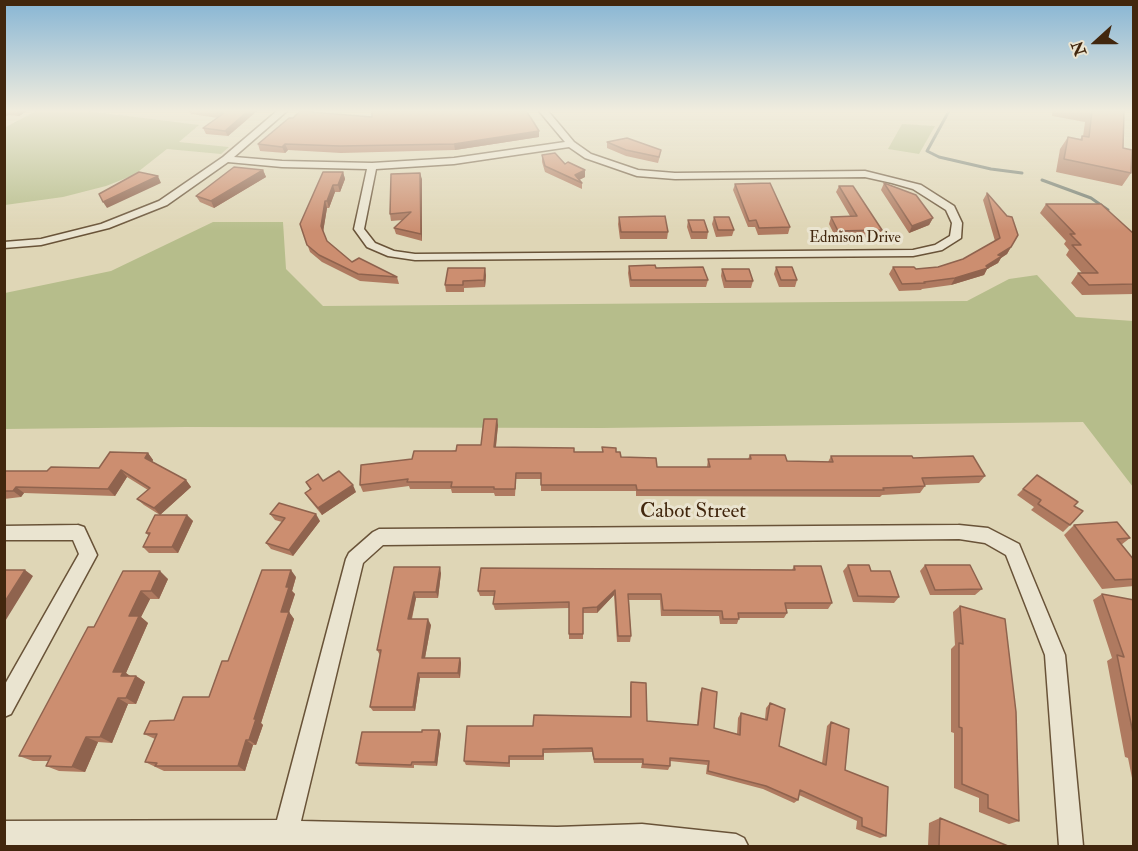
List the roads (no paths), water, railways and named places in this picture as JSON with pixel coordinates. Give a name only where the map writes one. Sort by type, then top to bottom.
[{"type":"street","points":[[4,246],[41,242],[105,226],[138,214],[163,203],[236,151]]},
{"type":"street","points":[[226,159],[282,164],[372,166],[454,161],[525,151]]},
{"type":"street","name":"Edmison Drive","points":[[372,166],[358,230],[371,244],[392,254],[427,257],[913,253],[938,248],[955,238],[957,223],[950,208],[917,187],[894,180],[865,174],[675,176],[637,173],[588,156],[581,151]]},
{"type":"street","points":[[4,533],[78,532],[88,555],[4,707]]},
{"type":"street","name":"Cabot Street","points":[[286,832],[355,559],[379,537],[959,532],[988,536],[1013,550],[1055,655],[1071,846]]},
{"type":"street","points":[[4,833],[286,832],[557,843],[642,836],[736,846]]},
{"type":"waterway","points":[[927,151],[939,157],[991,169],[1022,173]]},
{"type":"waterway","points":[[1042,180],[1091,198],[1108,210]]}]
